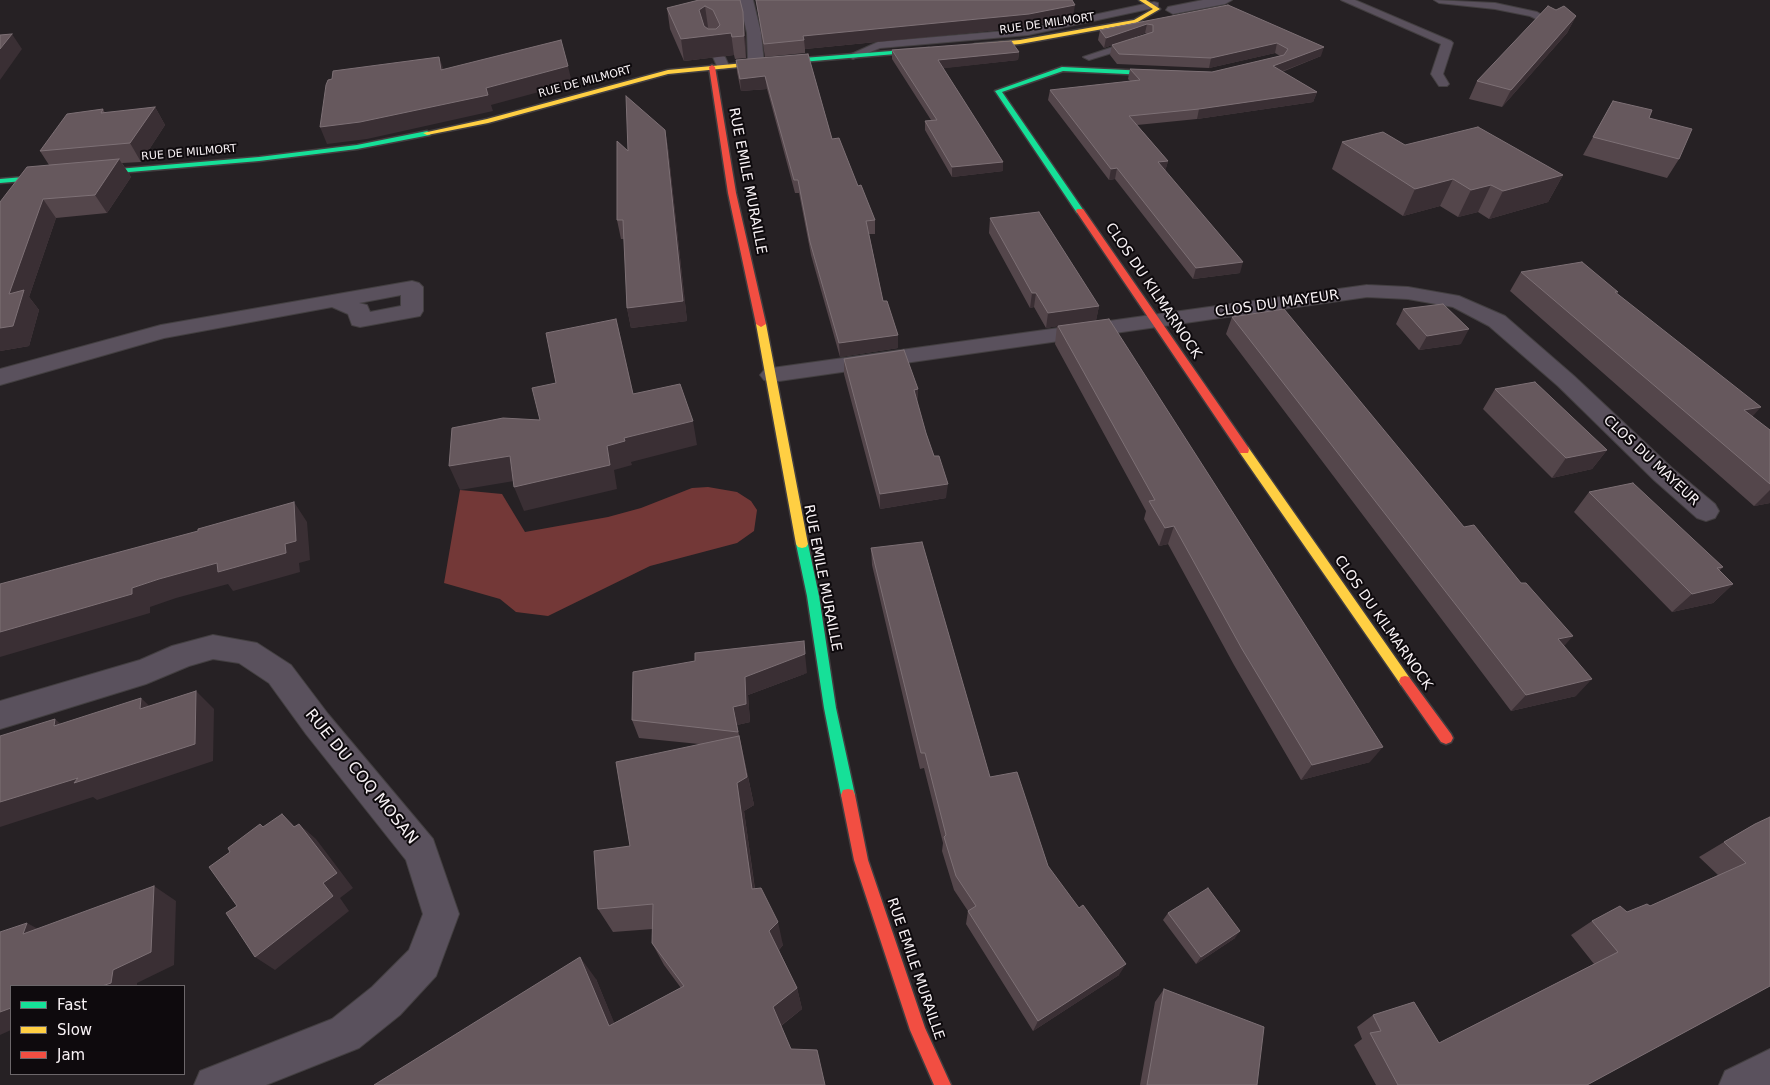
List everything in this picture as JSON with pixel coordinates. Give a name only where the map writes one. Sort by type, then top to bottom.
[{"type":"street","points":[[746,0],[754,33],[756,63]]},
{"type":"street","name":"RUE DE MILMORT","points":[[0,182],[259,159],[357,147],[480,123],[668,72],[718,63],[756,63],[853,56],[1047,38],[1136,21],[1156,9],[1154,5],[1142,0]]},
{"type":"street","points":[[1173,10],[1225,0]]},
{"type":"street","name":"RUE EMILE MURAILLE","points":[[718,63],[732,193],[772,375],[792,499],[814,596],[830,708],[861,860],[918,1030],[942,1085]]},
{"type":"street","name":"CLOS DU KILMARNOCK","points":[[1181,74],[1062,69],[998,91],[1321,562],[1446,738]]},
{"type":"street","name":"CLOS DU MAYEUR","points":[[772,375],[1367,291],[1393,290],[1459,302],[1497,321],[1566,381],[1663,474],[1706,511]]},
{"type":"street","points":[[0,377],[161,332],[334,301]]},
{"type":"street","name":"RUE DU COQ MOSAN","points":[[0,715],[146,671],[183,656],[213,647],[246,652],[280,674],[317,724],[421,851],[441,914],[423,963],[386,1001],[345,1034],[214,1085]]},
{"type":"street","points":[[1740,1085],[1770,1069]]},
{"type":"lane","points":[[1346,0],[1448,43],[1437,74],[1443,84]]},
{"type":"lane","points":[[1439,0],[1504,8],[1533,14],[1549,22]]},
{"type":"lane","points":[[1106,72],[1089,57],[1146,38]]},
{"type":"shaded area","points":[[708,487],[737,492],[751,501],[757,510],[754,531],[737,543],[650,566],[548,616],[516,612],[500,599],[444,583],[460,490],[502,494],[525,532],[608,517],[641,508],[692,488]]},
{"type":"building","points":[[699,0],[740,0],[743,12],[744,36],[732,37],[731,33],[681,39],[667,8]],"holes":[[[705,6],[713,10],[720,25],[716,29],[708,29],[704,26],[699,10]]]},
{"type":"building","points":[[756,0],[1072,0],[1075,5],[1029,14],[803,36],[804,40],[764,44]]},
{"type":"building","points":[[1228,5],[1324,47],[1273,66],[1317,92],[1199,109],[1129,116],[1168,161],[1158,162],[1243,262],[1196,268],[1117,168],[1111,169],[1050,90],[1140,80],[1130,69],[1212,72],[1284,55],[1288,49],[1277,43],[1211,58],[1119,54],[1112,45],[1153,32],[1153,25],[1147,24],[1106,38],[1100,30]]},
{"type":"building","points":[[1548,6],[1556,10],[1564,6],[1576,16],[1511,90],[1477,81]]},
{"type":"building","points":[[12,34],[0,49],[0,35]]},
{"type":"building","points":[[561,40],[568,66],[486,88],[488,95],[360,122],[320,127],[326,85],[328,80],[332,79],[333,71],[439,57],[441,70]]},
{"type":"building","points":[[1011,41],[1019,52],[938,60],[1003,162],[952,167],[925,121],[937,120],[892,50]]},
{"type":"building","points":[[808,54],[832,139],[839,138],[858,186],[861,185],[875,220],[866,221],[883,301],[887,301],[898,335],[839,343],[810,242],[798,180],[794,180],[765,76],[740,79],[736,60]]},
{"type":"building","points":[[626,96],[665,130],[683,301],[627,308],[623,220],[617,220],[617,141],[628,151]]},
{"type":"building","points":[[1613,101],[1652,110],[1649,118],[1692,129],[1679,159],[1593,137]]},
{"type":"building","points":[[155,107],[130,143],[40,151],[67,114],[103,109],[101,113]]},
{"type":"building","points":[[1478,127],[1563,175],[1503,191],[1491,185],[1471,190],[1453,179],[1415,189],[1342,142],[1383,132],[1405,145]]},
{"type":"building","points":[[119,159],[95,195],[43,199],[9,294],[24,290],[13,326],[0,328],[0,202],[27,167]]},
{"type":"building","points":[[1039,212],[1099,306],[1048,313],[1036,293],[1032,293],[990,218]]},
{"type":"building","points":[[1582,262],[1618,292],[1615,292],[1761,407],[1744,410],[1770,430],[1770,484],[1521,272]]},
{"type":"building","points":[[1443,304],[1469,329],[1427,336],[1403,309]]},
{"type":"building","points":[[1284,309],[1464,527],[1474,525],[1521,583],[1526,583],[1573,636],[1558,639],[1592,679],[1526,695],[1232,317]]},
{"type":"building","points":[[616,319],[633,394],[680,384],[693,421],[624,438],[625,441],[607,446],[610,465],[514,487],[510,456],[449,466],[452,428],[503,418],[540,420],[532,388],[556,383],[546,333]]},
{"type":"building","points":[[1109,319],[1383,747],[1312,765],[1242,649],[1174,526],[1165,528],[1149,501],[1155,500],[1058,326]]},
{"type":"building","points":[[904,350],[918,389],[914,390],[926,433],[934,456],[939,456],[948,484],[880,494],[844,359]]},
{"type":"building","points":[[1535,382],[1607,450],[1566,458],[1495,389]]},
{"type":"building","points":[[1633,483],[1723,567],[1717,568],[1733,584],[1692,594],[1589,492]]},
{"type":"building","points":[[294,502],[296,541],[285,544],[286,553],[218,572],[217,563],[159,579],[132,588],[132,594],[0,632],[0,584],[198,531],[198,529]]},
{"type":"building","points":[[922,542],[990,777],[1017,772],[1048,866],[1079,908],[1083,905],[1126,964],[1038,1021],[968,911],[976,906],[956,876],[944,837],[946,835],[925,753],[921,753],[871,548]]},
{"type":"building","points":[[804,641],[805,654],[745,677],[746,704],[733,707],[738,732],[632,720],[633,672],[695,661],[695,653]]},
{"type":"building","points":[[196,691],[195,744],[74,783],[78,778],[0,802],[0,736],[55,719],[54,726],[141,698],[140,709]]},
{"type":"building","points":[[739,736],[747,777],[737,783],[752,889],[761,888],[778,922],[769,931],[797,988],[773,1007],[791,1049],[817,1050],[825,1085],[374,1085],[580,957],[609,1026],[684,986],[652,943],[653,904],[598,909],[594,851],[630,846],[616,762]]},
{"type":"building","points":[[282,814],[294,827],[299,824],[337,873],[323,883],[333,896],[255,957],[226,913],[237,906],[209,867],[230,852],[228,848],[260,824],[263,827]]},
{"type":"building","points":[[1770,817],[1770,986],[1587,1085],[1398,1085],[1370,1033],[1381,1031],[1373,1015],[1414,1002],[1439,1043],[1618,952],[1592,921],[1620,906],[1627,912],[1647,904],[1650,906],[1746,863],[1724,842]]},
{"type":"building","points":[[154,886],[151,952],[113,970],[111,983],[105,985],[10,985],[10,1008],[0,1012],[0,932],[27,923],[23,934]]},
{"type":"building","points":[[1208,888],[1240,931],[1201,957],[1168,913]]},
{"type":"building","points":[[1164,989],[1264,1027],[1257,1085],[1147,1085]]},
{"type":"traffic: fast","points":[[778,62],[929,50]]},
{"type":"traffic: fast","points":[[1080,211],[998,91],[1062,69],[1168,74]]},
{"type":"traffic: fast","points":[[0,181],[259,159],[357,147],[427,133]]},
{"type":"traffic: fast","points":[[802,544],[813,596],[830,708],[848,795]]},
{"type":"traffic: slow","points":[[975,46],[1020,42],[1136,21],[1157,9],[1142,0]]},
{"type":"traffic: slow","points":[[427,133],[488,121],[668,72],[778,62]]},
{"type":"traffic: slow","points":[[761,324],[802,544]]},
{"type":"traffic: slow","points":[[1244,450],[1405,681]]},
{"type":"traffic: jam","points":[[712,67],[732,193],[761,324]]},
{"type":"traffic: jam","points":[[1080,211],[1244,450]]},
{"type":"traffic: jam","points":[[1405,681],[1446,738]]},
{"type":"traffic: jam","points":[[848,795],[861,860],[918,1030],[943,1085]]}]
